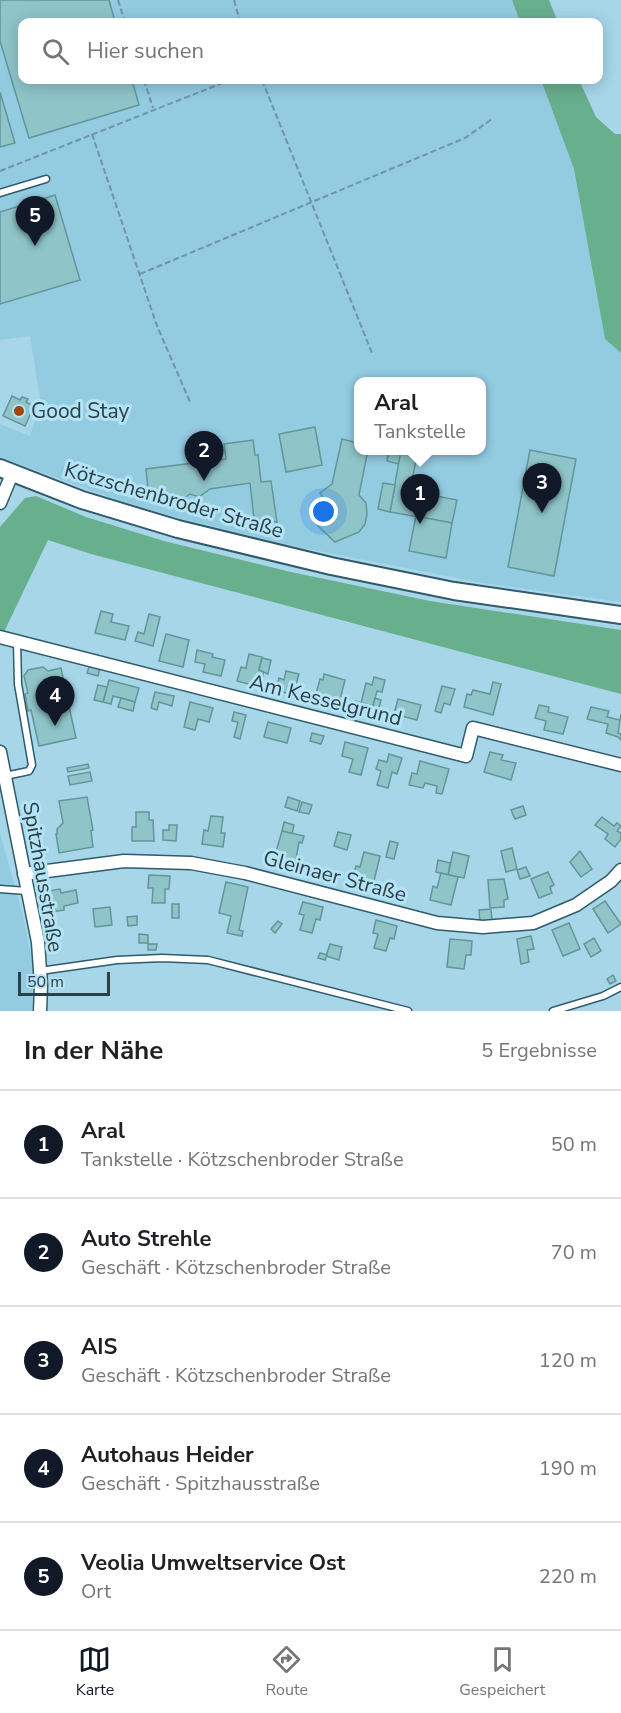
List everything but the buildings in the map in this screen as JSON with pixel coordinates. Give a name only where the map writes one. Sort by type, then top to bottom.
[{"type":"street","points":[[0,503],[6,471]]},
{"type":"street","name":"Kötzschenbroder Straße","points":[[6,471],[82,500],[178,529],[331,566],[454,591],[621,615]]},
{"type":"street","name":"Am Kesselgrund","points":[[0,637],[466,756],[473,728],[621,765]]},
{"type":"street","name":"Spitzhausstraße","points":[[0,752],[38,942],[40,1011]]},
{"type":"street","name":"Gleinaer Straße","points":[[24,874],[124,861],[191,863],[245,873],[437,922],[483,927],[533,923],[576,904],[611,881],[621,870]]},
{"type":"lane","points":[[0,193],[46,178]]},
{"type":"lane","points":[[5,776],[29,771],[32,765],[18,684],[17,641]]},
{"type":"lane","points":[[0,889],[28,891]]},
{"type":"lane","points":[[40,971],[117,960],[162,958],[208,960],[408,1011]]},
{"type":"lane","points":[[553,1011],[603,996],[621,987]]},
{"type":"path","points":[[118,0],[124,18]]},
{"type":"path","points":[[234,0],[239,18]]},
{"type":"path","points":[[145,84],[153,109]]},
{"type":"path","points":[[0,171],[219,84]]},
{"type":"path","points":[[264,84],[372,353]]},
{"type":"path","points":[[140,274],[465,138],[492,119]]},
{"type":"path","points":[[92,134],[157,326],[190,402]]},
{"type":"shaded area","points":[[0,0],[512,0],[519,18],[18,18],[18,84],[542,84],[574,169],[605,339],[621,353],[621,602],[483,583],[303,548],[182,519],[118,500],[0,457],[0,424],[30,436],[41,404],[30,336],[0,340]]},
{"type":"shaded area","points":[[0,833],[23,916],[33,964],[32,1011],[0,1011]]},
{"type":"green space","points":[[512,0],[549,0],[556,18],[519,18]]},
{"type":"green space","points":[[542,84],[581,84],[596,117],[615,134],[621,134],[621,353],[605,339],[574,169]]},
{"type":"green space","points":[[36,496],[86,517],[164,541],[291,572],[430,601],[621,630],[621,694],[91,554],[48,540],[4,632],[0,632],[0,527],[25,498]]},
{"type":"place","name":"Veolia Umweltservice Ost","points":[[35,246]]},
{"type":"place","name":"Good Stay","points":[[19,411]]},
{"type":"place","name":"Auto Strehle","points":[[204,481]]},
{"type":"place","name":"AIS","points":[[542,513]]},
{"type":"place","name":"Aral","points":[[420,524]]},
{"type":"place","name":"Autohaus Heider","points":[[55,726]]}]
